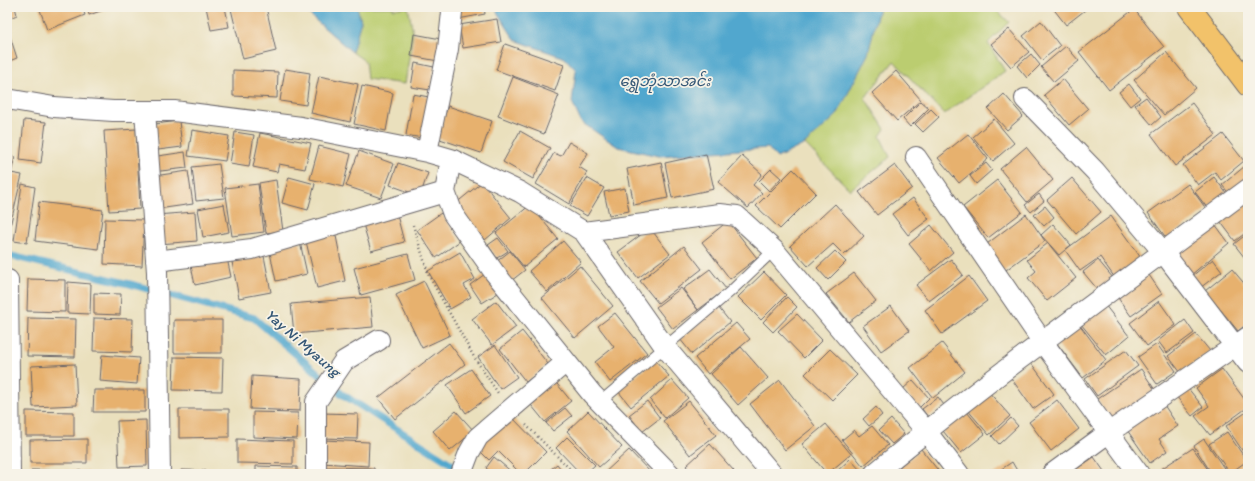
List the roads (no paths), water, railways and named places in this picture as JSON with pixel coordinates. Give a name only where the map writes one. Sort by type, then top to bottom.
[{"type":"main road","points":[[1189,7],[1248,86]]},
{"type":"street","points":[[426,152],[448,49],[452,12],[451,7]]},
{"type":"street","points":[[7,99],[54,107],[113,111],[174,111],[301,126],[426,152],[451,159],[520,192],[584,232],[665,346],[772,474]]},
{"type":"street","points":[[1025,99],[1094,171],[1242,342],[1248,363]]},
{"type":"street","points":[[145,111],[157,267],[160,474]]},
{"type":"street","points":[[916,157],[1042,341],[1139,474]]},
{"type":"street","points":[[451,159],[445,192],[453,214],[494,272],[566,362],[600,402],[670,474]]},
{"type":"street","points":[[874,474],[926,431],[1042,341],[1248,189]]},
{"type":"street","points":[[157,267],[252,249],[445,192]]},
{"type":"street","points":[[584,232],[720,214],[737,216],[774,250],[926,431],[959,474]]},
{"type":"street","points":[[8,280],[10,474]]},
{"type":"street","points":[[316,474],[316,402],[344,361],[379,340]]},
{"type":"street","points":[[1052,474],[1108,433],[1242,342]]},
{"type":"street","points":[[461,474],[469,454],[478,438],[566,362]]},
{"type":"lane","points":[[600,402],[731,291],[774,250]]},
{"type":"water","points":[[304,7],[357,7],[361,21],[352,52],[312,17]]},
{"type":"water","name":"ရွှေဘုံသာအင်း","points":[[496,7],[879,7],[868,54],[837,115],[805,144],[777,158],[768,148],[659,156],[618,147],[581,122],[572,102],[576,70],[565,58],[515,40],[497,12]]},
{"type":"waterway","name":"Yay Ni Myaung","points":[[7,255],[130,284],[254,318],[342,394],[461,470]]}]
